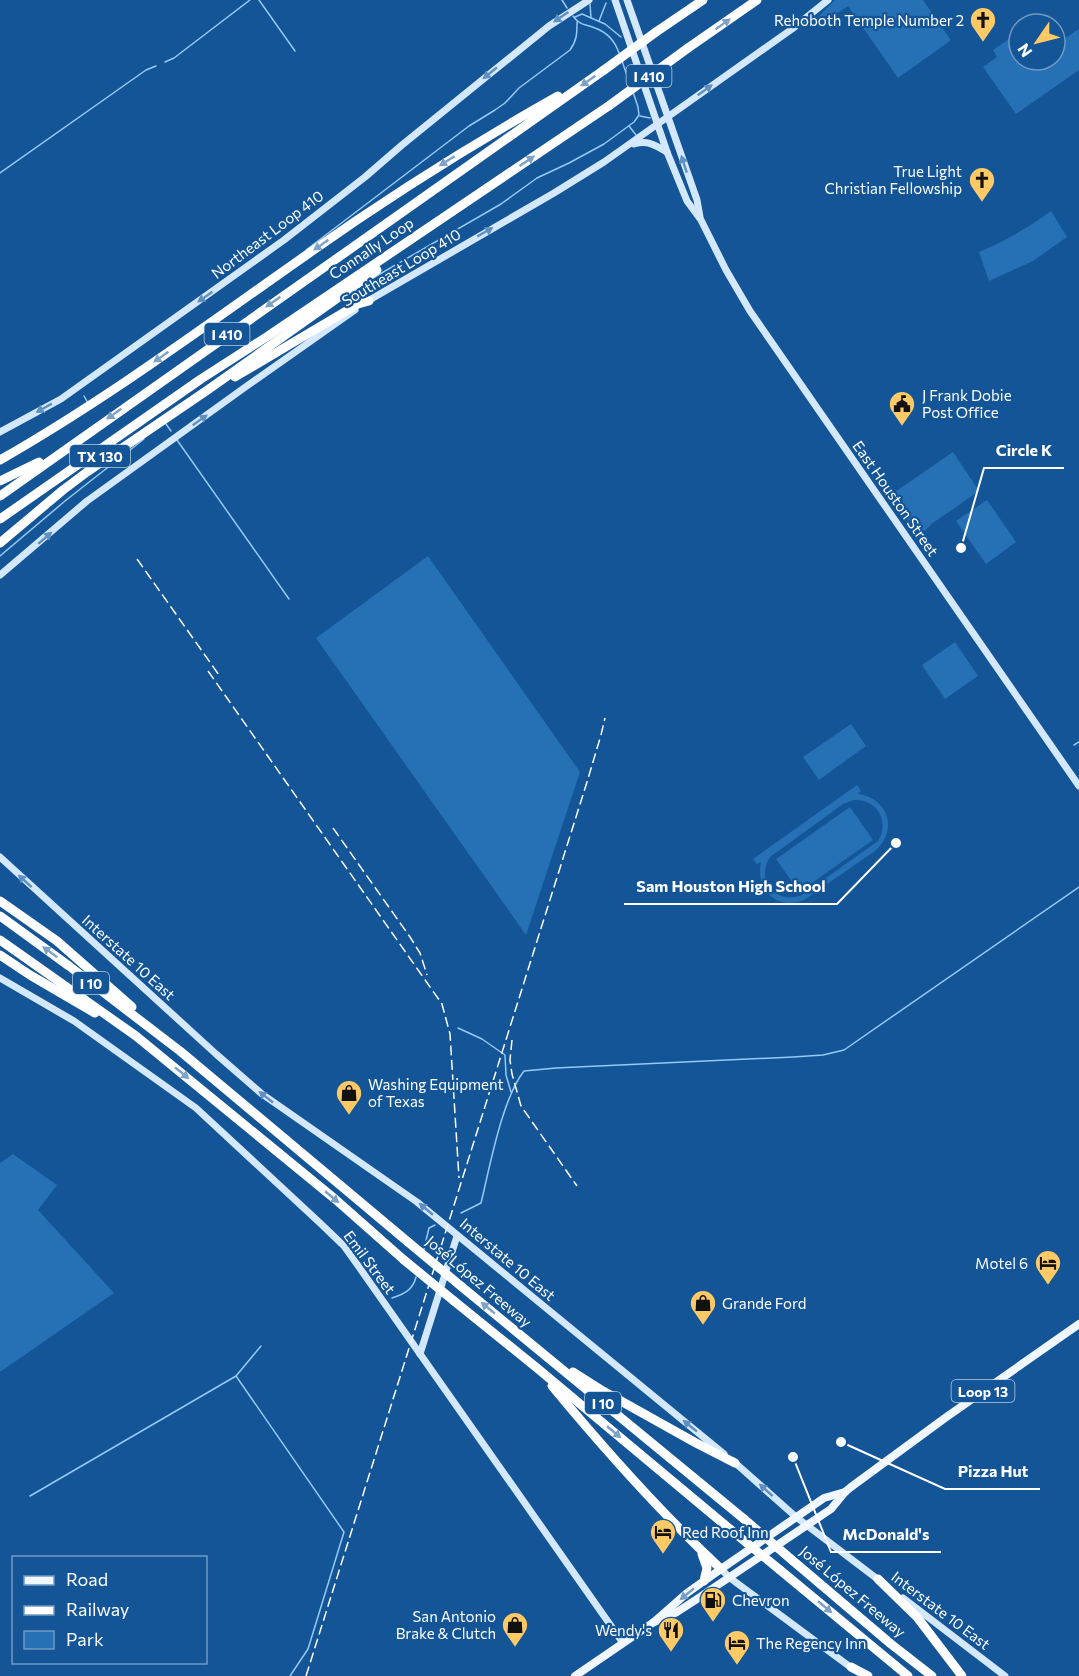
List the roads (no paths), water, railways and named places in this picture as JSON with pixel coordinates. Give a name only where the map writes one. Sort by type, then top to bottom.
[{"type":"highway","name":"Connally Loop","points":[[0,496],[703,0]]},
{"type":"highway","name":"Connally Loop","points":[[0,519],[201,379],[610,105],[757,0]]},
{"type":"highway","points":[[0,460],[123,383],[369,212],[468,147],[561,94],[572,92]]},
{"type":"highway","points":[[0,543],[63,490],[418,241],[447,215]]},
{"type":"highway","points":[[181,408],[358,304],[369,301]]},
{"type":"highway","name":"TX 130","points":[[0,536],[70,478],[184,397],[201,379]]},
{"type":"highway","name":"TX 130","points":[[0,482],[65,449]]},
{"type":"highway","points":[[0,900],[68,950],[180,1052]]},
{"type":"highway","name":"José López Freeway","points":[[0,916],[180,1052],[932,1676]]},
{"type":"highway","name":"José López Freeway","points":[[0,940],[136,1036],[908,1676]]},
{"type":"highway","points":[[0,955],[56,992],[136,1036]]},
{"type":"highway","points":[[550,1358],[603,1391],[735,1463]]},
{"type":"highway","points":[[537,1368],[628,1474],[721,1569]]},
{"type":"highway","points":[[699,1549],[707,1568],[704,1581]]},
{"type":"highway","points":[[878,1579],[917,1617],[962,1676]]},
{"type":"highway","points":[[851,1667],[868,1676]]},
{"type":"main road","name":"East Houston Street","points":[[615,0],[667,152],[687,201],[701,220],[721,262],[750,311],[1079,786]]},
{"type":"main road","name":"East Houston Street","points":[[627,0],[697,200],[701,220]]},
{"type":"main road","name":"Southeast Loop 410","points":[[0,576],[87,501],[243,388],[369,301],[554,193],[628,146],[792,29],[828,0]]},
{"type":"main road","name":"Northeast Loop 410","points":[[0,432],[61,399],[284,240],[365,177],[536,36],[586,1]]},
{"type":"main road","points":[[628,146],[642,142],[652,143],[667,152]]},
{"type":"main road","name":"Interstate 10 East","points":[[0,857],[262,1094],[407,1194],[735,1463],[796,1517],[1005,1676]]},
{"type":"main road","name":"Emil Street","points":[[0,978],[74,1021],[173,1091],[205,1116],[344,1246],[623,1643]]},
{"type":"main road","points":[[420,1354],[457,1236]]},
{"type":"main road","name":"Loop 13","points":[[654,1622],[685,1607],[831,1509],[844,1492],[1079,1324]]},
{"type":"main road","points":[[407,1336],[416,1339],[426,1334]]},
{"type":"main road","name":"Loop 13","points":[[575,1676],[654,1622],[687,1593],[796,1517],[824,1498],[844,1492]]},
{"type":"main road","points":[[721,1569],[863,1676]]},
{"type":"waterway","points":[[165,62],[174,58],[250,0]]},
{"type":"waterway","points":[[259,0],[295,51]]},
{"type":"waterway","points":[[562,0],[567,8]]},
{"type":"waterway","points":[[599,21],[606,3]]},
{"type":"waterway","points":[[590,4],[591,18]]},
{"type":"waterway","points":[[575,17],[582,14],[605,24],[621,37]]},
{"type":"waterway","points":[[573,16],[580,23],[606,35],[613,41],[619,53]]},
{"type":"waterway","points":[[306,250],[469,126],[505,103],[519,88],[570,50],[576,37],[577,22]]},
{"type":"waterway","points":[[622,61],[630,84]]},
{"type":"waterway","points":[[0,173],[146,70],[156,66]]},
{"type":"waterway","points":[[373,278],[501,204],[537,178],[604,144],[634,122],[639,115],[633,92]]},
{"type":"waterway","points":[[640,116],[650,118]]},
{"type":"waterway","points":[[629,126],[636,135]]},
{"type":"waterway","points":[[84,396],[88,403]]},
{"type":"waterway","points":[[166,424],[171,431]]},
{"type":"waterway","points":[[0,556],[144,439]]},
{"type":"waterway","points":[[177,440],[289,599]]},
{"type":"waterway","points":[[1074,745],[1079,742]]},
{"type":"waterway","points":[[461,1213],[481,1203],[503,1115],[516,1083],[524,1071],[793,1057],[823,1055],[844,1050],[1079,887]]},
{"type":"waterway","points":[[458,1028],[482,1039],[505,1055],[506,1075],[511,1092]]},
{"type":"waterway","points":[[424,1249],[429,1228],[435,1225]]},
{"type":"waterway","points":[[392,1298],[407,1291],[413,1285],[416,1277]]},
{"type":"waterway","points":[[30,1496],[236,1376],[261,1346]]},
{"type":"waterway","points":[[236,1376],[344,1532],[308,1649],[290,1676]]},
{"type":"railway","points":[[137,559],[219,675]]},
{"type":"railway","points":[[208,671],[442,1004],[450,1034],[459,1178]]},
{"type":"railway","points":[[306,1676],[587,782],[605,718]]},
{"type":"railway","points":[[333,828],[410,937],[420,953],[427,975]]},
{"type":"railway","points":[[512,1040],[510,1060],[521,1106],[577,1186]]},
{"type":"place","name":"Rehoboth Temple Number 2","points":[[983,43]]},
{"type":"place","name":"True Light Christian Fellowship","points":[[982,203]]},
{"type":"place","name":"J Frank Dobie Post Office","points":[[902,427]]},
{"type":"place","name":"Circle K","points":[[961,548]]},
{"type":"place","name":"Sam Houston High School","points":[[896,843]]},
{"type":"place","name":"Washing Equipment of Texas","points":[[349,1116]]},
{"type":"place","name":"Motel 6","points":[[1048,1286]]},
{"type":"place","name":"Grande Ford","points":[[703,1326]]},
{"type":"place","name":"Pizza Hut","points":[[841,1442]]},
{"type":"place","name":"McDonald's","points":[[793,1457]]},
{"type":"place","name":"Red Roof Inn","points":[[663,1555]]},
{"type":"place","name":"Chevron","points":[[713,1623]]},
{"type":"place","name":"San Antonio Brake & Clutch","points":[[515,1648]]},
{"type":"place","name":"Wendy's","points":[[671,1653]]},
{"type":"place","name":"The Regency Inn","points":[[737,1666]]}]
